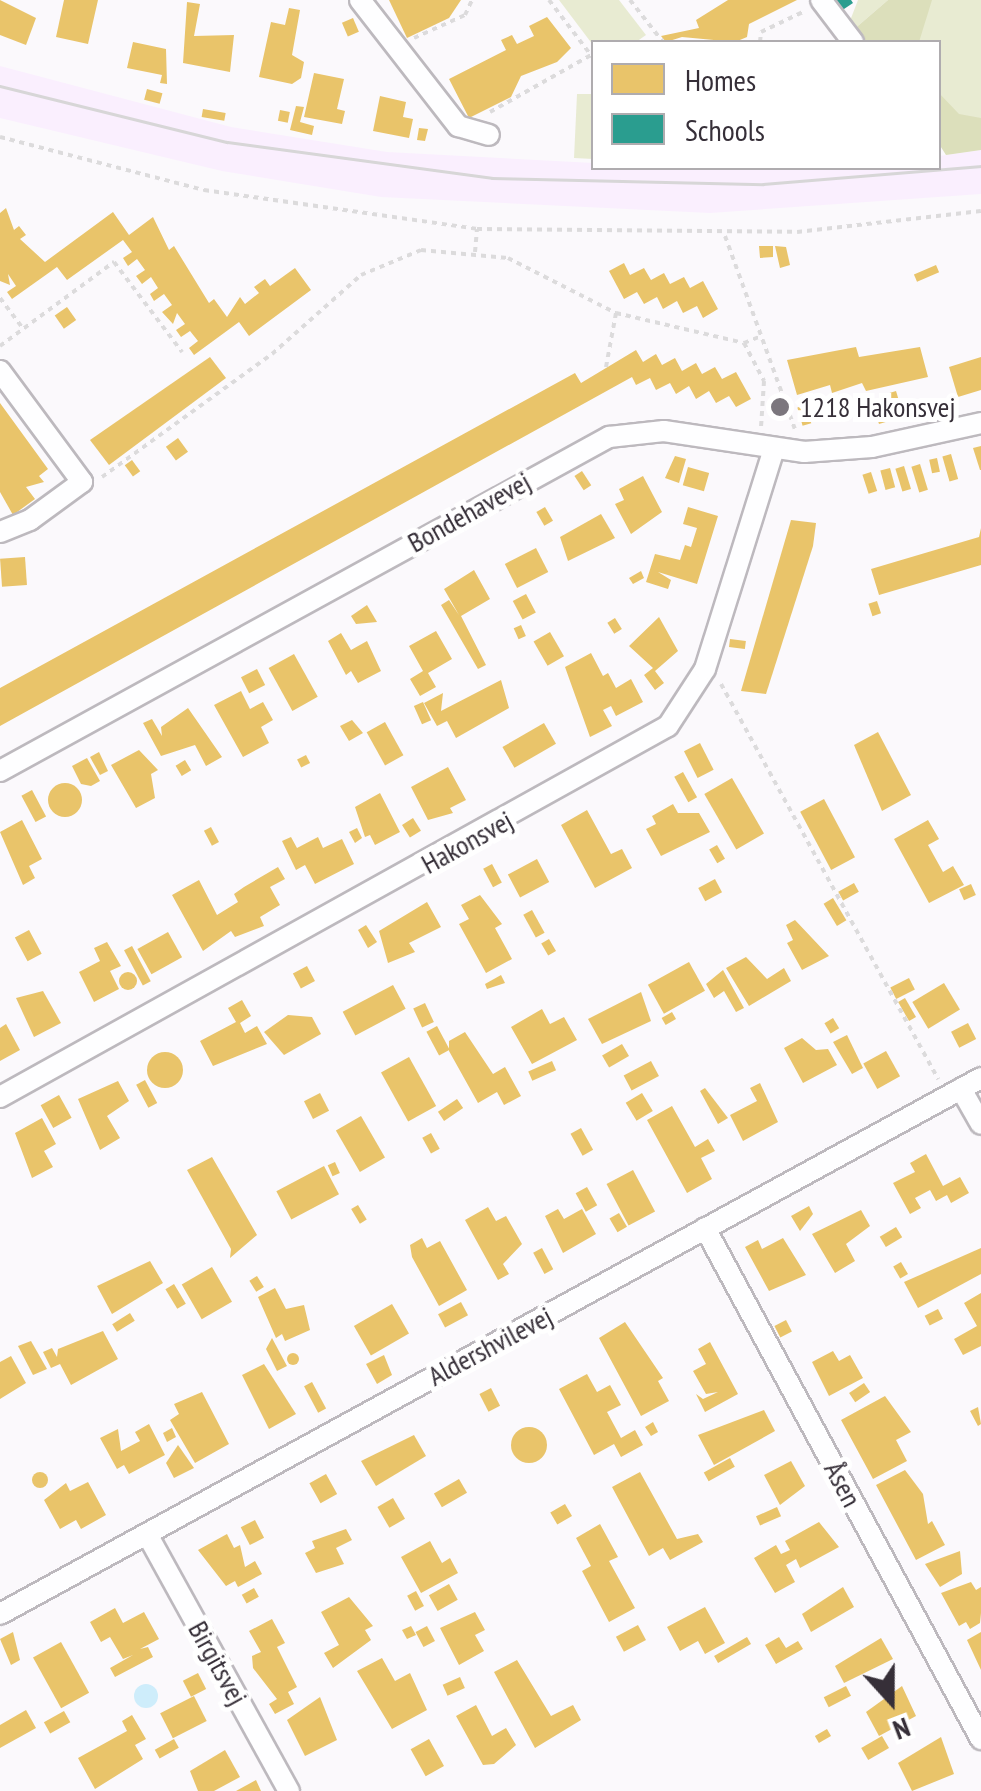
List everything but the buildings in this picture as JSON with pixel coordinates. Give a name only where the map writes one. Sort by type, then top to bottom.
[{"type":"street","points":[[360,0],[458,126],[490,135]]},
{"type":"street","points":[[822,1],[851,40]]},
{"type":"street","points":[[0,370],[82,482],[30,520],[0,532]]},
{"type":"street","name":"Bondehavevej","points":[[0,770],[609,437],[664,432],[804,452],[872,448],[981,423]]},
{"type":"street","name":"Hakonsvej","points":[[0,1097],[642,746],[690,700],[705,669],[766,448]]},
{"type":"street","name":"Aldershvilevej","points":[[0,1614],[981,1078]]},
{"type":"street","points":[[955,1092],[981,1124]]},
{"type":"street","name":"Åsen","points":[[705,1228],[981,1739]]},
{"type":"street","name":"Birgitsvej","points":[[147,1534],[289,1791]]},
{"type":"path","points":[[396,46],[465,15],[472,0]]},
{"type":"path","points":[[549,0],[591,56]]},
{"type":"path","points":[[630,0],[661,40]]},
{"type":"path","points":[[760,40],[761,32],[822,1]]},
{"type":"path","points":[[458,126],[523,98],[539,80],[591,57]]},
{"type":"path","points":[[0,137],[204,190],[477,229],[724,234],[981,211]]},
{"type":"path","points":[[475,252],[477,229]]},
{"type":"path","points":[[724,234],[804,452]]},
{"type":"path","points":[[82,482],[100,479],[272,354],[376,267],[421,250],[475,252],[530,266],[616,313],[744,343],[762,336]]},
{"type":"path","points":[[0,346],[114,262],[182,352]]},
{"type":"path","points":[[0,298],[23,329]]},
{"type":"path","points":[[606,367],[616,313]]},
{"type":"path","points":[[744,343],[764,381],[766,448]]},
{"type":"path","points":[[705,669],[720,682],[955,1092]]},
{"type":"shaded area","points":[[0,66],[231,127],[387,152],[591,163],[591,170],[941,170],[941,156],[981,150],[981,194],[710,213],[381,197],[222,171],[0,118]]},
{"type":"green space","points":[[559,0],[619,0],[646,35],[639,40],[591,42]]},
{"type":"green space","points":[[858,0],[888,0],[852,31],[848,26]]},
{"type":"green space","points":[[888,0],[932,0],[920,40],[859,40],[852,31]]},
{"type":"green space","points":[[906,0],[981,0],[981,129],[941,119],[941,40],[889,40]]},
{"type":"green space","points":[[577,94],[591,94],[591,159],[574,158]]},
{"type":"green space","points":[[941,95],[959,114],[981,118],[981,150],[946,155],[941,147]]},
{"type":"water","points":[[146,1684],[155,1687],[155,1705],[146,1708],[137,1705],[134,1696],[137,1687]]},
{"type":"tram line","points":[[0,86],[227,142],[492,178],[763,184],[933,170]]},
{"type":"tram line","points":[[941,169],[981,166]]},
{"type":"place","name":"1218 Hakonsvej","points":[[780,407]]}]
